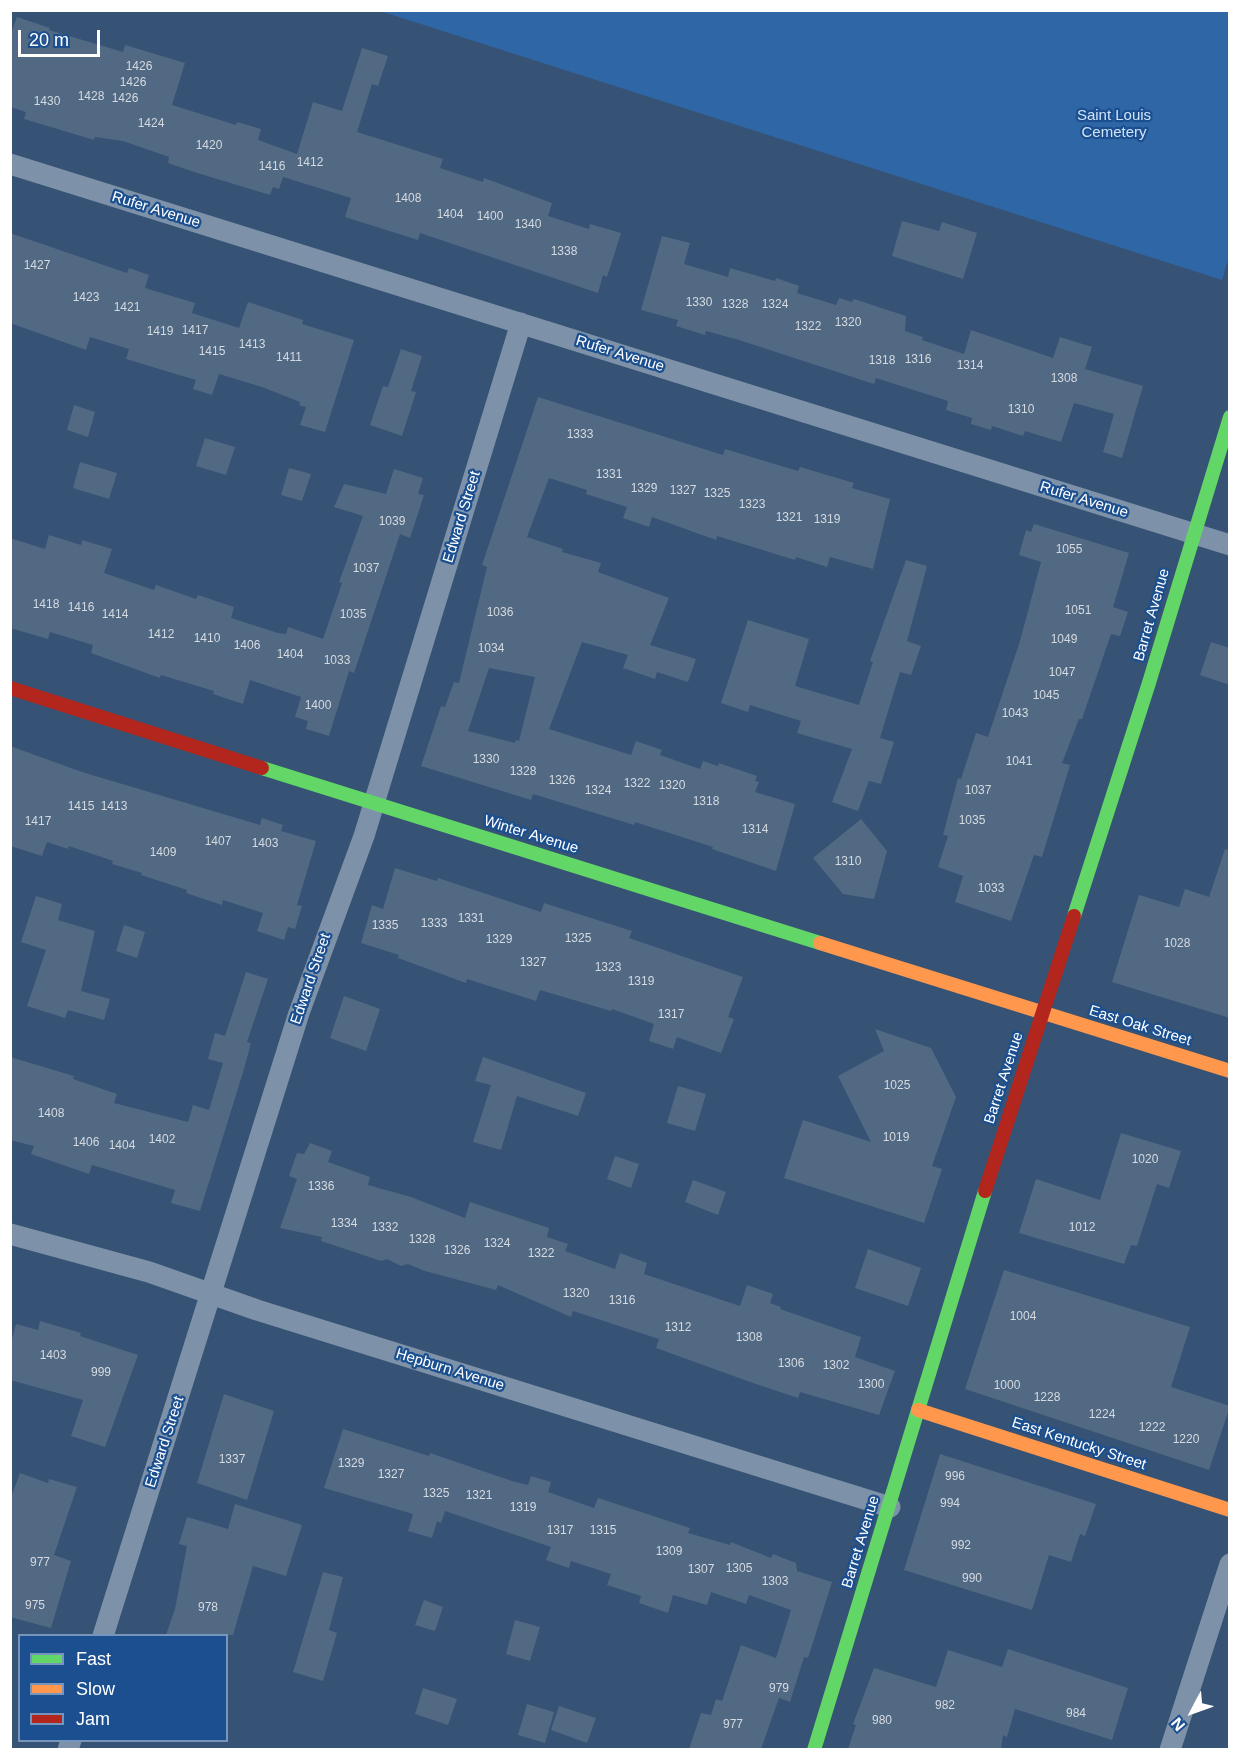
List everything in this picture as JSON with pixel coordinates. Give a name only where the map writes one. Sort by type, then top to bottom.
[{"type":"street","name":"Rufer Avenue","points":[[10,164],[1230,545]]},
{"type":"street","name":"Edward Street","points":[[103,1634],[299,1013],[364,836],[521,323]]},
{"type":"street","name":"Barret Avenue","points":[[814,1749],[890,1507],[944,1318],[1148,686],[1192,534],[1230,417]]},
{"type":"street","name":"Winter Avenue","points":[[10,688],[1042,1014]]},
{"type":"street","name":"East Oak Street","points":[[1042,1014],[1230,1071]]},
{"type":"street","name":"Hepburn Avenue","points":[[10,1234],[149,1272],[212,1294],[890,1507]]},
{"type":"street","name":"East Kentucky Street","points":[[918,1410],[1230,1510]]},
{"type":"street","points":[[1170,1749],[1230,1564]]},
{"type":"green space","name":"Saint Louis Cemetery","points":[[380,11],[1229,11],[1229,257],[1222,280]]},
{"type":"building","points":[[17,17],[50,28],[49,30],[123,52],[125,45],[185,63],[172,105],[236,125],[237,122],[261,129],[258,140],[297,154],[313,102],[342,111],[362,48],[388,56],[378,86],[372,84],[357,132],[443,159],[440,168],[483,182],[484,178],[552,203],[548,216],[589,229],[590,224],[621,233],[607,277],[603,275],[598,293],[420,233],[418,240],[345,217],[351,198],[283,177],[279,189],[273,187],[270,195],[168,163],[169,157],[123,141],[95,137],[94,140],[24,119],[26,112],[10,107],[10,36]]},
{"type":"building","points":[[902,221],[939,231],[942,222],[977,233],[963,279],[892,256]]},
{"type":"building","points":[[10,233],[127,273],[129,268],[149,275],[145,288],[195,303],[192,313],[239,328],[248,302],[303,320],[302,324],[354,340],[325,432],[300,425],[306,407],[299,405],[300,402],[262,387],[219,374],[212,395],[193,389],[196,380],[126,359],[129,349],[90,337],[86,350],[10,323]]},
{"type":"building","points":[[662,236],[690,243],[684,264],[728,277],[730,268],[775,281],[776,278],[799,286],[797,293],[836,305],[839,298],[852,302],[854,299],[906,316],[905,331],[923,337],[922,340],[964,354],[971,330],[1053,358],[1060,337],[1092,347],[1085,369],[1143,386],[1122,458],[1103,452],[1114,414],[1074,403],[1061,442],[1025,431],[1023,436],[992,426],[991,430],[971,424],[972,418],[946,410],[948,401],[876,378],[874,384],[706,331],[705,335],[676,326],[678,320],[641,310]]},
{"type":"building","points":[[401,349],[422,356],[411,391],[416,392],[402,436],[370,425],[383,386],[388,387]]},
{"type":"building","points":[[538,397],[723,455],[725,449],[798,471],[800,467],[854,483],[852,488],[890,499],[873,569],[830,557],[827,567],[796,557],[795,560],[717,536],[716,540],[652,517],[649,527],[623,518],[627,507],[586,494],[587,490],[549,478],[527,537],[563,549],[562,552],[601,563],[598,572],[669,598],[650,645],[696,659],[688,682],[657,672],[655,679],[623,668],[628,655],[582,642],[549,729],[631,755],[636,741],[662,750],[660,755],[700,769],[703,761],[718,766],[719,763],[757,776],[755,781],[759,782],[755,792],[795,804],[776,871],[712,849],[713,847],[635,822],[634,825],[533,794],[531,800],[421,766],[441,706],[445,707],[454,682],[459,683],[487,567],[482,565]],"holes":[[[489,668],[535,677],[519,741],[516,740],[515,743],[468,731]]]},
{"type":"building","points":[[74,405],[95,412],[88,437],[67,430]]},
{"type":"building","points":[[205,438],[235,447],[226,475],[196,466]]},
{"type":"building","points":[[80,462],[117,473],[109,499],[73,488]]},
{"type":"building","points":[[289,468],[311,474],[302,501],[281,495]]},
{"type":"building","points":[[394,469],[423,478],[418,494],[424,495],[410,538],[400,534],[354,673],[349,671],[329,736],[306,729],[308,721],[295,717],[301,697],[250,680],[243,704],[213,694],[214,691],[161,675],[160,678],[91,653],[93,645],[50,632],[48,639],[10,628],[10,538],[45,549],[49,535],[81,545],[82,540],[112,549],[104,573],[154,590],[156,585],[196,599],[198,595],[234,607],[231,618],[278,633],[286,634],[288,627],[323,639],[342,583],[339,582],[363,516],[334,507],[344,484],[386,494]]},
{"type":"building","points":[[1034,524],[1129,553],[1113,607],[1128,612],[1120,636],[1111,634],[1082,719],[1079,719],[1062,763],[1070,765],[1042,857],[1034,855],[1011,921],[955,902],[963,876],[938,867],[948,836],[943,835],[958,778],[961,779],[976,733],[988,737],[1020,641],[1041,562],[1019,555],[1026,530],[1031,532]]},
{"type":"building","points":[[906,560],[927,566],[907,641],[921,646],[911,675],[900,672],[880,738],[894,742],[881,784],[869,781],[858,811],[832,802],[852,749],[797,733],[801,721],[750,705],[748,712],[721,703],[748,620],[809,639],[795,686],[859,705],[873,662],[870,661]]},
{"type":"building","points":[[1211,642],[1230,648],[1230,685],[1200,675]]},
{"type":"building","points":[[10,746],[82,772],[260,825],[262,818],[283,825],[281,831],[316,841],[297,905],[302,906],[295,929],[288,927],[284,940],[257,931],[263,913],[223,900],[222,905],[186,893],[187,890],[141,875],[142,873],[112,864],[113,861],[69,846],[68,849],[47,842],[42,856],[10,846]]},
{"type":"building","points":[[861,819],[887,851],[874,899],[843,894],[813,858]]},
{"type":"building","points":[[1225,849],[1230,850],[1230,1018],[1112,982],[1139,895],[1179,907],[1185,889],[1209,897]]},
{"type":"building","points":[[395,868],[437,881],[438,878],[541,912],[544,903],[632,931],[629,938],[743,977],[728,1017],[734,1019],[721,1053],[677,1037],[673,1049],[649,1041],[654,1024],[612,1009],[611,1011],[540,990],[536,1001],[467,979],[466,983],[398,958],[399,955],[361,943],[372,905],[383,909]]},
{"type":"building","points":[[36,896],[62,904],[58,920],[95,931],[81,991],[110,999],[104,1020],[68,1010],[65,1018],[27,1006],[46,950],[21,942]]},
{"type":"building","points":[[124,925],[145,932],[137,958],[116,951]]},
{"type":"building","points":[[246,972],[268,979],[247,1042],[251,1043],[244,1069],[200,1211],[171,1203],[175,1190],[92,1165],[89,1174],[31,1154],[34,1146],[10,1140],[10,1057],[74,1076],[73,1079],[117,1094],[114,1103],[188,1122],[193,1105],[209,1110],[223,1063],[208,1059],[215,1033],[225,1036]]},
{"type":"building","points":[[344,996],[380,1009],[366,1051],[330,1038]]},
{"type":"building","points":[[875,1029],[931,1048],[956,1097],[932,1166],[942,1169],[924,1223],[784,1178],[803,1120],[871,1142],[838,1076],[884,1051]]},
{"type":"building","points":[[483,1057],[586,1093],[578,1116],[517,1096],[501,1150],[473,1142],[491,1085],[475,1081]]},
{"type":"building","points":[[678,1086],[706,1094],[695,1131],[667,1123]]},
{"type":"building","points":[[1121,1133],[1181,1151],[1169,1188],[1157,1184],[1137,1246],[1131,1245],[1124,1264],[1019,1233],[1036,1179],[1100,1200]]},
{"type":"building","points":[[310,1143],[332,1151],[328,1162],[370,1177],[368,1185],[411,1197],[465,1218],[470,1202],[549,1228],[547,1237],[568,1244],[565,1251],[615,1269],[620,1253],[647,1263],[644,1274],[740,1306],[747,1285],[773,1294],[770,1303],[781,1307],[780,1309],[861,1337],[855,1357],[895,1371],[879,1415],[800,1392],[798,1398],[753,1383],[656,1348],[659,1339],[573,1311],[571,1317],[498,1285],[496,1290],[425,1271],[408,1264],[401,1266],[387,1259],[381,1261],[321,1241],[322,1237],[280,1228],[297,1179],[289,1176],[297,1153],[304,1154]]},
{"type":"building","points":[[615,1156],[639,1164],[631,1188],[607,1179]]},
{"type":"building","points":[[693,1180],[726,1192],[718,1215],[685,1202]]},
{"type":"building","points":[[868,1249],[921,1268],[908,1306],[855,1288]]},
{"type":"building","points":[[1004,1270],[1190,1327],[1171,1387],[1230,1406],[1209,1470],[965,1389]]},
{"type":"building","points":[[40,1321],[81,1333],[80,1336],[138,1355],[105,1447],[71,1436],[83,1400],[10,1380],[10,1346],[16,1324],[38,1330]]},
{"type":"building","points":[[224,1394],[274,1411],[247,1500],[197,1483]]},
{"type":"building","points":[[343,1429],[429,1456],[430,1453],[512,1481],[528,1485],[531,1476],[551,1482],[548,1492],[594,1508],[598,1498],[690,1528],[688,1533],[730,1545],[731,1542],[771,1558],[773,1554],[796,1563],[797,1571],[832,1582],[808,1658],[804,1657],[790,1702],[779,1698],[761,1749],[689,1749],[701,1713],[711,1715],[716,1699],[722,1701],[741,1645],[776,1658],[791,1610],[749,1595],[746,1604],[711,1592],[707,1605],[673,1595],[668,1613],[639,1603],[641,1596],[607,1585],[611,1574],[571,1561],[569,1568],[546,1560],[551,1547],[445,1511],[441,1523],[437,1521],[432,1538],[408,1531],[413,1514],[324,1488]]},
{"type":"building","points":[[940,1454],[1096,1504],[1085,1536],[1080,1534],[1071,1562],[1049,1555],[1032,1610],[904,1570]]},
{"type":"building","points":[[20,1473],[48,1483],[49,1479],[77,1487],[54,1555],[71,1561],[51,1628],[10,1617],[10,1500]]},
{"type":"building","points":[[235,1504],[302,1525],[286,1576],[253,1566],[233,1635],[166,1634],[175,1609],[187,1546],[179,1544],[187,1517],[228,1529]]},
{"type":"building","points":[[323,1572],[343,1577],[329,1630],[337,1633],[323,1681],[293,1672]]},
{"type":"building","points":[[424,1600],[443,1607],[435,1631],[415,1625]]},
{"type":"building","points":[[515,1620],[540,1627],[530,1661],[506,1654]]},
{"type":"building","points":[[1008,1649],[1128,1688],[1112,1740],[1015,1709],[1007,1737],[1003,1735],[1001,1749],[848,1749],[856,1725],[853,1724],[874,1668],[936,1687],[948,1650],[1002,1667]]},
{"type":"building","points":[[423,1688],[457,1699],[448,1725],[415,1714]]},
{"type":"building","points":[[527,1704],[554,1712],[545,1743],[518,1735]]},
{"type":"building","points":[[559,1706],[596,1718],[587,1743],[551,1730]]},
{"type":"traffic: fast","points":[[1074,916],[1148,686],[1230,417]]},
{"type":"traffic: fast","points":[[262,768],[820,943]]},
{"type":"traffic: fast","points":[[814,1750],[985,1191]]},
{"type":"traffic: slow","points":[[820,943],[1230,1071]]},
{"type":"traffic: slow","points":[[918,1410],[1230,1510]]},
{"type":"traffic: jam","points":[[10,688],[262,768]]},
{"type":"traffic: jam","points":[[985,1191],[1074,916]]}]
